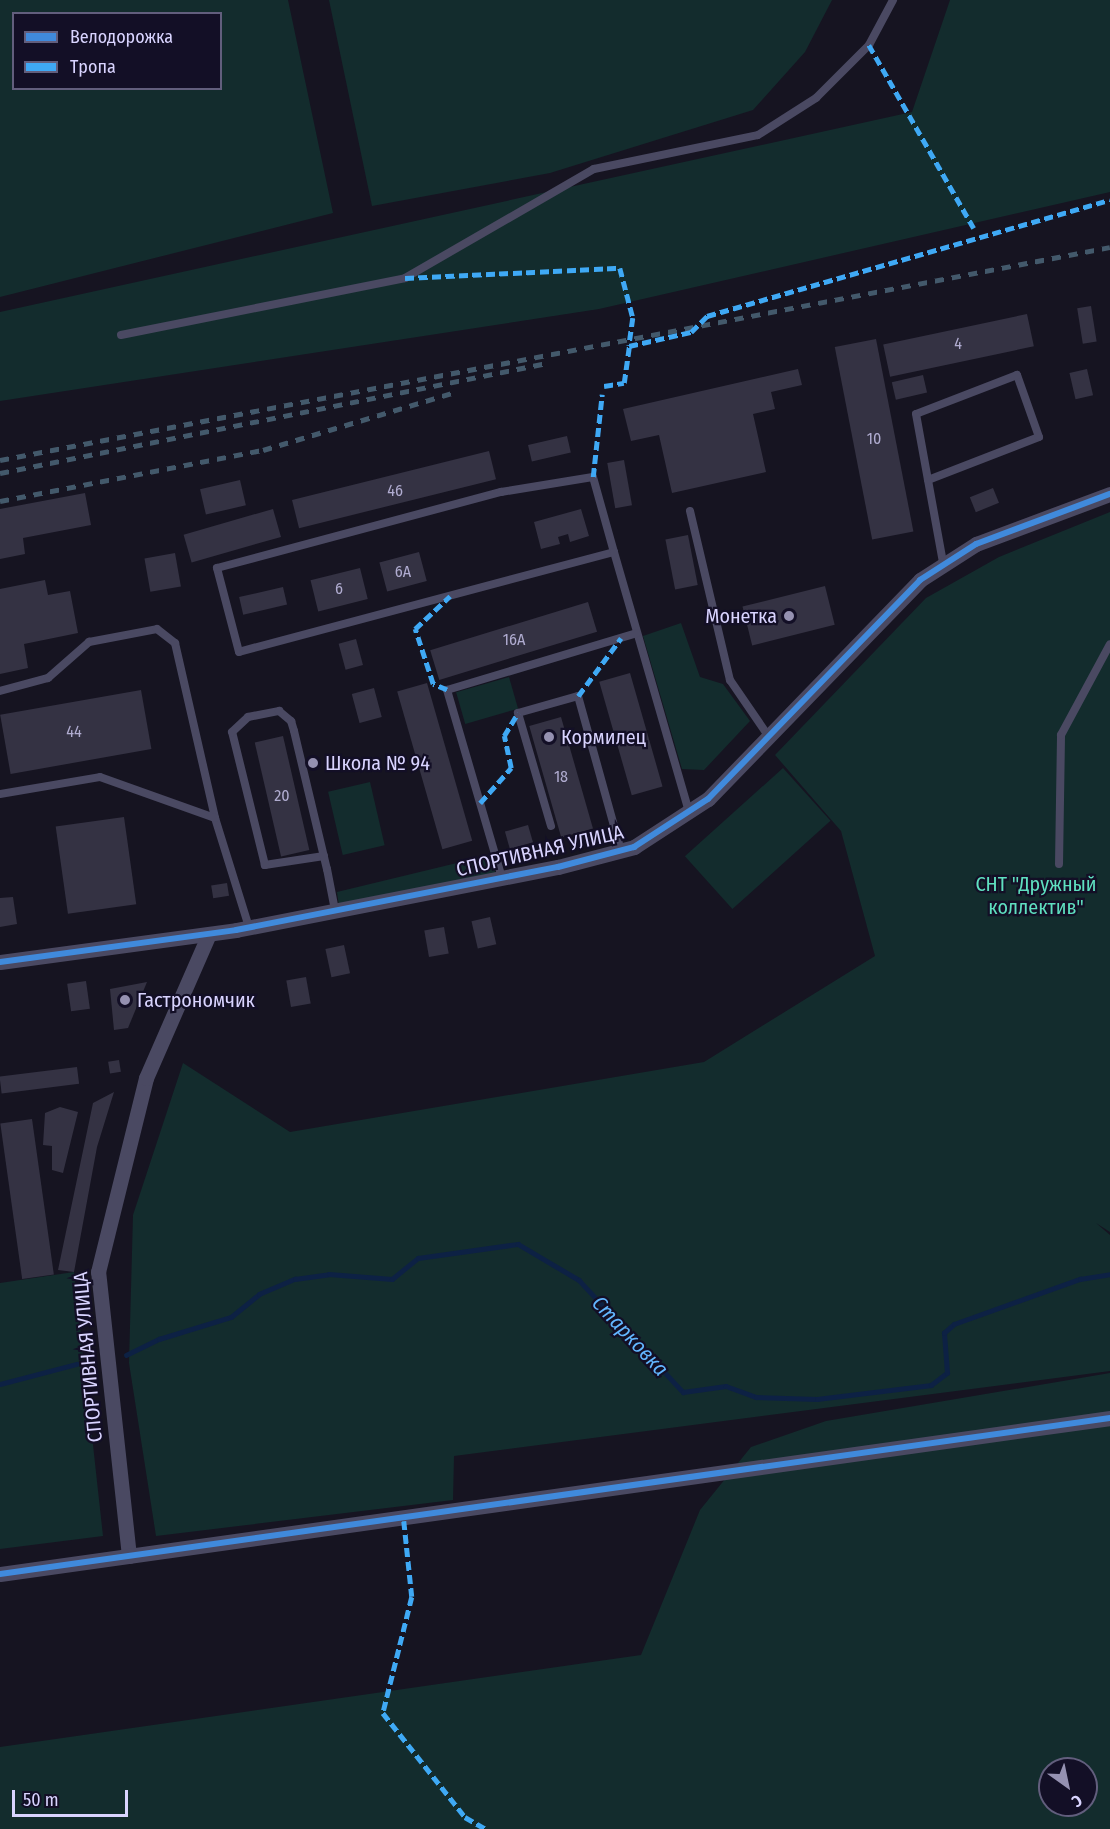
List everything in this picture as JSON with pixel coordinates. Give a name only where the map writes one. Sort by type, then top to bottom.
[{"type":"street","name":"СПОРТИВНАЯ УЛИЦА","points":[[0,962],[209,934],[502,879],[621,851],[656,837],[690,815],[770,738],[900,599],[943,563],[1017,525],[1110,494]]},
{"type":"street","name":"СПОРТИВНАЯ УЛИЦА","points":[[129,1556],[98,1272],[146,1078],[209,934]]},
{"type":"street","points":[[0,1574],[1110,1418]]},
{"type":"lane","points":[[121,335],[405,278],[594,169],[758,135],[816,98],[869,45],[893,0]]},
{"type":"lane","points":[[928,480],[1039,437],[1017,375],[916,414],[943,563]]},
{"type":"lane","points":[[614,552],[239,652],[217,568],[501,492],[593,477],[690,815]]},
{"type":"lane","points":[[690,511],[730,680],[770,738]]},
{"type":"lane","points":[[0,691],[48,678],[89,642],[157,629],[175,643],[215,818],[249,927]]},
{"type":"lane","points":[[502,879],[447,690],[638,633]]},
{"type":"lane","points":[[1059,864],[1061,735],[1110,645]]},
{"type":"lane","points":[[551,826],[518,713],[578,696],[621,851]]},
{"type":"lane","points":[[324,856],[265,865],[232,732],[248,717],[279,711],[291,720],[324,856],[335,910]]},
{"type":"lane","points":[[0,794],[100,777],[215,818]]},
{"type":"green space","points":[[0,0],[288,0],[333,213],[0,297]]},
{"type":"green space","points":[[329,0],[832,0],[805,52],[753,110],[550,173],[372,206]]},
{"type":"green space","points":[[950,0],[1110,0],[1110,192],[599,309],[0,401],[0,312],[912,112]]},
{"type":"green space","name":"СНТ \"Дружный коллектив\"","points":[[1110,512],[1110,1232],[1096,1223],[1110,1235],[1110,1371],[454,1456],[453,1500],[156,1536],[129,1363],[133,1215],[183,1063],[290,1132],[704,1062],[875,956],[841,831],[775,755],[926,598],[999,557]]},
{"type":"green space","points":[[681,623],[700,677],[723,684],[750,721],[704,770],[682,769],[643,636]]},
{"type":"green space","points":[[509,677],[518,709],[465,724],[456,692]]},
{"type":"green space","points":[[783,768],[831,821],[732,909],[685,856]]},
{"type":"green space","points":[[370,782],[385,845],[343,855],[328,792]]},
{"type":"green space","points":[[490,855],[496,875],[339,906],[337,892]]},
{"type":"green space","points":[[74,1272],[103,1536],[0,1549],[0,1283]]},
{"type":"green space","points":[[1110,1373],[1110,1829],[0,1829],[0,1747],[641,1655],[700,1510],[751,1447],[826,1421]]},
{"type":"building","points":[[1091,306],[1097,342],[1083,344],[1077,308]]},
{"type":"building","points":[[1027,314],[1034,346],[890,377],[883,345]]},
{"type":"building","points":[[876,339],[913,531],[872,539],[835,347]]},
{"type":"building","points":[[798,369],[802,385],[771,392],[775,409],[753,414],[766,472],[672,493],[659,435],[631,441],[623,409]]},
{"type":"building","points":[[1087,369],[1093,395],[1076,399],[1069,373]]},
{"type":"building","points":[[923,375],[927,393],[896,400],[892,382]]},
{"type":"building","points":[[567,436],[571,453],[532,462],[528,445]]},
{"type":"building","points":[[489,451],[496,479],[299,528],[292,500]]},
{"type":"building","points":[[624,460],[632,505],[615,508],[607,463]]},
{"type":"building","points":[[240,480],[246,505],[206,515],[200,489]]},
{"type":"building","points":[[993,488],[999,503],[976,512],[970,497]]},
{"type":"building","points":[[85,493],[91,525],[23,538],[25,554],[0,559],[0,509]]},
{"type":"building","points":[[273,509],[281,537],[192,563],[184,535]]},
{"type":"building","points":[[581,509],[589,536],[570,542],[568,534],[558,537],[560,544],[541,549],[534,522]]},
{"type":"building","points":[[688,535],[698,585],[675,589],[665,539]]},
{"type":"building","points":[[419,552],[427,581],[387,592],[379,563]]},
{"type":"building","points":[[175,553],[181,586],[150,592],[144,558]]},
{"type":"building","points":[[360,568],[368,599],[318,611],[311,580]]},
{"type":"building","points":[[45,580],[48,595],[70,591],[78,633],[24,644],[28,668],[0,674],[0,589]]},
{"type":"building","name":"Монетка","points":[[825,586],[835,625],[752,645],[743,607]]},
{"type":"building","points":[[283,587],[287,605],[243,615],[239,597]]},
{"type":"building","points":[[588,602],[597,632],[439,680],[430,650]]},
{"type":"building","points":[[356,639],[363,665],[346,670],[339,644]]},
{"type":"building","points":[[630,673],[663,786],[632,795],[599,682]]},
{"type":"building","points":[[427,683],[472,841],[442,849],[397,692]]},
{"type":"building","points":[[374,688],[382,717],[360,723],[352,694]]},
{"type":"building","points":[[141,690],[151,749],[11,774],[0,715]]},
{"type":"building","points":[[561,717],[593,829],[561,838],[529,726]]},
{"type":"building","points":[[283,736],[309,850],[281,857],[255,743]]},
{"type":"building","points":[[124,817],[136,904],[68,914],[56,827]]},
{"type":"building","points":[[528,825],[533,842],[510,849],[505,832]]},
{"type":"building","points":[[227,883],[229,896],[213,898],[211,886]]},
{"type":"building","points":[[13,897],[17,924],[0,927],[0,898]]},
{"type":"building","points":[[490,917],[496,944],[478,949],[471,921]]},
{"type":"building","points":[[444,927],[449,954],[429,957],[424,930]]},
{"type":"building","points":[[344,945],[350,973],[331,977],[325,949]]},
{"type":"building","points":[[306,977],[311,1004],[291,1007],[286,980]]},
{"type":"building","points":[[86,981],[90,1009],[71,1011],[67,984]]},
{"type":"building","name":"Гастрономчик","points":[[147,982],[128,1028],[114,1030],[110,989]]},
{"type":"building","points":[[119,1060],[121,1072],[110,1074],[108,1062]]},
{"type":"building","points":[[77,1067],[79,1084],[2,1093],[0,1076]]},
{"type":"building","points":[[114,1092],[97,1147],[74,1272],[58,1270],[93,1103]]},
{"type":"building","points":[[60,1107],[78,1112],[63,1173],[52,1170],[52,1146],[43,1145],[45,1113]]},
{"type":"building","points":[[32,1119],[54,1274],[22,1279],[0,1123]]},
{"type":"waterway","name":"Старковка","points":[[126,1355],[159,1339],[231,1317],[259,1294],[295,1279],[329,1274],[392,1279],[418,1258],[518,1244],[579,1280],[683,1392],[726,1386],[756,1397],[817,1399],[931,1385],[947,1373],[944,1333],[954,1324],[1080,1279],[1110,1274]]},
{"type":"waterway","name":"Старковка","points":[[0,1384],[76,1364]]},
{"type":"railway","points":[[0,460],[1110,247]]},
{"type":"railway","points":[[0,473],[547,363]]},
{"type":"railway","points":[[0,501],[263,450],[452,393]]},
{"type":"marked path","points":[[869,45],[974,228]]},
{"type":"marked path","points":[[604,386],[624,383],[629,346],[691,332],[707,316],[1110,200]]},
{"type":"marked path","points":[[405,278],[620,268],[633,318],[629,346]]},
{"type":"marked path","points":[[593,477],[602,394]]},
{"type":"marked path","points":[[447,690],[433,684],[415,629],[450,596]]},
{"type":"marked path","points":[[578,696],[621,638]]},
{"type":"marked path","points":[[480,803],[511,768],[504,736],[518,713]]},
{"type":"marked path","points":[[404,1521],[412,1597],[383,1713],[465,1817],[486,1829]]},
{"type":"cycle path","points":[[0,962],[236,930],[558,867],[634,847],[708,799],[920,580],[976,544],[1110,494]]},
{"type":"cycle path","points":[[0,1574],[1110,1418]]},
{"type":"place","name":"Монетка","points":[[789,616]]},
{"type":"place","name":"Кормилец","points":[[549,737]]},
{"type":"place","name":"Школа № 94","points":[[313,763]]},
{"type":"place","name":"Гастрономчик","points":[[125,1000]]}]
